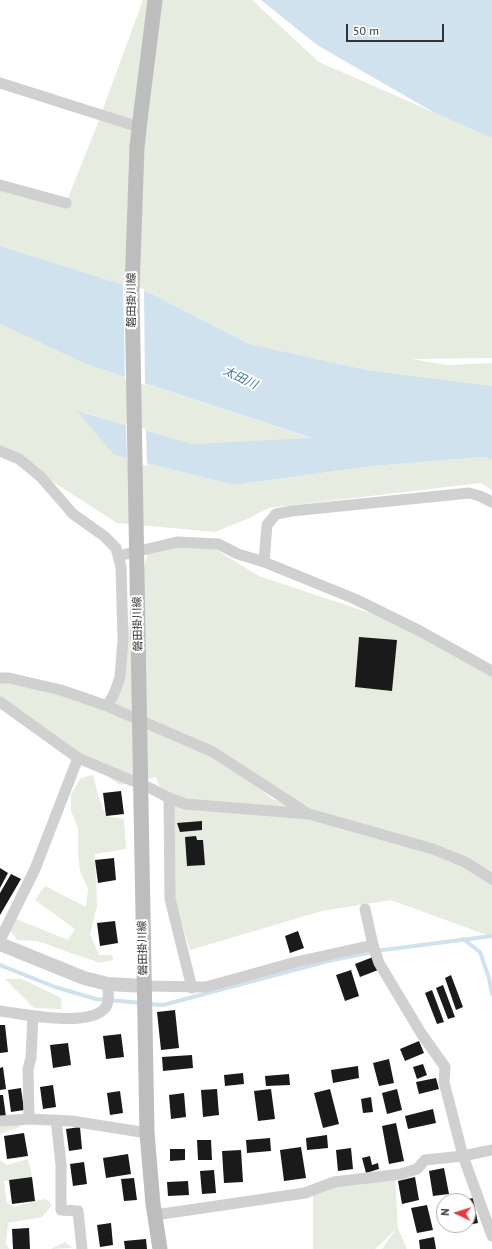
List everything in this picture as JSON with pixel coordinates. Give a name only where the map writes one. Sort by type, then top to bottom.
[{"type":"main road","name":"磐田掛川線","points":[[155,0],[140,119],[132,290],[147,1133],[160,1249]]},
{"type":"street","points":[[0,83],[140,119]]},
{"type":"street","points":[[0,185],[66,203]]},
{"type":"street","points":[[0,452],[19,459],[41,477],[74,514],[104,536],[116,548],[121,567],[123,640],[120,677],[114,694],[107,706]]},
{"type":"street","points":[[264,562],[267,525],[276,514],[292,511],[469,493],[480,496],[492,502]]},
{"type":"street","points":[[118,556],[177,542],[218,544],[238,554],[264,562],[355,598],[420,631],[492,671]]},
{"type":"street","points":[[0,678],[9,678],[61,690],[107,706],[213,752],[309,814]]},
{"type":"street","points":[[0,702],[78,758],[185,804],[309,814],[433,849],[466,862],[492,879]]},
{"type":"street","points":[[0,940],[35,869],[78,758]]},
{"type":"street","points":[[169,798],[170,899],[192,988]]},
{"type":"street","points":[[365,909],[373,945],[379,963],[421,1033],[445,1067],[444,1082],[463,1156],[492,1236]]},
{"type":"street","points":[[0,944],[84,978],[108,984],[192,988],[206,987],[296,962],[373,945]]},
{"type":"street","points":[[0,1011],[66,1019],[92,1016],[104,1009],[108,1003],[108,984]]},
{"type":"street","points":[[29,1119],[28,1069],[31,1058],[33,1016]]},
{"type":"street","points":[[0,1120],[29,1119],[72,1121],[147,1133]]},
{"type":"street","points":[[56,1120],[61,1164],[61,1210],[78,1211],[82,1249]]},
{"type":"street","points":[[155,1215],[305,1193],[334,1182],[401,1174],[416,1169],[425,1160],[463,1156],[492,1150]]},
{"type":"shaded area","points":[[143,0],[252,0],[319,62],[492,138],[492,358],[412,359],[446,365],[492,363],[492,386],[367,370],[249,344],[150,293],[0,246],[0,188],[66,203],[96,128]]},
{"type":"shaded area","points":[[0,324],[86,364],[314,439],[193,444],[78,411],[114,455],[234,485],[372,466],[484,457],[492,460],[492,490],[481,483],[269,508],[215,532],[117,523],[13,456],[0,453]]},
{"type":"shaded area","points":[[205,543],[259,576],[376,615],[492,672],[492,937],[391,900],[322,911],[190,950],[170,886],[169,812],[156,777],[120,785],[0,702],[0,679],[107,706],[149,549]],"holes":[[[234,767],[294,805],[365,830],[272,799]]]},
{"type":"shaded area","points":[[93,775],[98,795],[106,816],[124,819],[126,849],[95,854],[97,906],[90,934],[99,955],[112,955],[113,960],[100,963],[37,941],[17,940],[10,930],[11,917],[68,940],[75,929],[35,900],[45,886],[86,907],[88,889],[80,871],[78,828],[71,811],[71,794],[81,778]]},
{"type":"shaded area","points":[[5,979],[22,979],[61,998],[62,1009],[34,1008]]},
{"type":"shaded area","points":[[2,1120],[22,1126],[0,1134],[0,1121]]},
{"type":"shaded area","points":[[28,1159],[32,1177],[4,1181],[7,1203],[14,1207],[46,1199],[52,1205],[42,1217],[8,1223],[6,1243],[9,1249],[0,1249],[0,1160],[7,1165]]},
{"type":"shaded area","points":[[395,1175],[398,1228],[407,1249],[382,1249],[396,1229],[375,1249],[313,1249],[313,1190]]},
{"type":"shaded area","points":[[65,1242],[72,1248],[51,1249]]},
{"type":"water","points":[[261,0],[492,0],[492,138],[435,113],[317,45]]},
{"type":"water","name":"太田川","points":[[0,246],[150,293],[249,344],[367,370],[492,386],[492,460],[484,457],[372,466],[234,485],[114,455],[77,411],[193,444],[312,438],[86,364],[0,324]]},
{"type":"pier","points":[[123,283],[144,289],[145,385],[125,379]]},
{"type":"pier","points":[[126,423],[146,429],[147,466],[127,461]]},
{"type":"building","points":[[359,637],[397,640],[392,691],[355,687]]},
{"type":"building","points":[[121,791],[124,814],[106,816],[103,793]]},
{"type":"building","points":[[202,821],[202,830],[180,832],[177,823]]},
{"type":"building","points":[[196,836],[197,840],[203,840],[205,865],[187,866],[185,837]]},
{"type":"building","points":[[114,858],[116,880],[98,883],[95,860]]},
{"type":"building","points":[[0,868],[8,873],[0,888]]},
{"type":"building","points":[[11,874],[21,879],[0,915],[0,893]]},
{"type":"building","points":[[115,921],[118,943],[100,946],[97,923]]},
{"type":"building","points":[[298,931],[304,948],[290,953],[285,936]]},
{"type":"building","points":[[373,957],[378,970],[360,977],[355,964]]},
{"type":"building","points":[[351,970],[359,996],[345,1001],[336,975]]},
{"type":"building","points":[[451,975],[463,1007],[456,1010],[445,978]]},
{"type":"building","points":[[443,985],[455,1017],[448,1019],[436,988]]},
{"type":"building","points":[[432,990],[444,1022],[437,1024],[425,993]]},
{"type":"building","points":[[175,1010],[179,1048],[161,1050],[157,1012]]},
{"type":"building","points":[[0,1025],[5,1025],[8,1052],[0,1053]]},
{"type":"building","points":[[121,1034],[124,1057],[106,1059],[103,1036]]},
{"type":"building","points":[[419,1041],[424,1053],[405,1061],[400,1049]]},
{"type":"building","points":[[68,1043],[71,1065],[53,1068],[50,1045]]},
{"type":"building","points":[[192,1055],[193,1068],[163,1071],[162,1057]]},
{"type":"building","points":[[389,1059],[394,1083],[379,1086],[373,1063]]},
{"type":"building","points":[[423,1064],[427,1075],[417,1079],[413,1067]]},
{"type":"building","points":[[358,1066],[359,1078],[333,1083],[331,1070]]},
{"type":"building","points":[[3,1067],[6,1089],[0,1090],[0,1068]]},
{"type":"building","points":[[243,1073],[244,1084],[225,1086],[224,1075]]},
{"type":"building","points":[[289,1074],[290,1085],[266,1086],[265,1076]]},
{"type":"building","points":[[436,1078],[439,1089],[419,1094],[416,1082]]},
{"type":"building","points":[[53,1085],[56,1107],[43,1109],[40,1087]]},
{"type":"building","points":[[21,1088],[24,1110],[11,1112],[8,1090]]},
{"type":"building","points":[[217,1089],[219,1115],[203,1117],[201,1090]]},
{"type":"building","points":[[271,1089],[275,1119],[258,1121],[254,1091]]},
{"type":"building","points":[[330,1089],[339,1124],[323,1128],[314,1093]]},
{"type":"building","points":[[397,1089],[402,1110],[387,1114],[382,1093]]},
{"type":"building","points":[[120,1091],[123,1113],[110,1115],[107,1093]]},
{"type":"building","points":[[184,1093],[186,1117],[171,1119],[169,1095]]},
{"type":"building","points":[[0,1095],[3,1095],[6,1117],[0,1118]]},
{"type":"building","points":[[371,1097],[373,1112],[363,1113],[361,1099]]},
{"type":"building","points":[[433,1109],[436,1123],[408,1129],[405,1116]]},
{"type":"building","points":[[396,1123],[404,1161],[389,1164],[382,1126]]},
{"type":"building","points":[[80,1127],[82,1149],[69,1151],[66,1129]]},
{"type":"building","points":[[24,1133],[28,1156],[7,1159],[4,1136]]},
{"type":"building","points":[[327,1135],[328,1148],[307,1150],[306,1138]]},
{"type":"building","points":[[270,1138],[271,1151],[247,1153],[246,1140]]},
{"type":"building","points":[[197,1140],[211,1140],[212,1160],[198,1160]]},
{"type":"building","points":[[301,1147],[306,1178],[284,1181],[280,1150]]},
{"type":"building","points":[[351,1148],[353,1169],[338,1171],[336,1150]]},
{"type":"building","points":[[170,1149],[185,1149],[185,1160],[170,1161]]},
{"type":"building","points":[[241,1150],[243,1182],[224,1183],[222,1151]]},
{"type":"building","points":[[128,1154],[131,1174],[106,1178],[103,1158]]},
{"type":"building","points":[[370,1156],[372,1165],[378,1163],[379,1169],[366,1173],[362,1158]]},
{"type":"building","points":[[84,1162],[87,1184],[73,1186],[70,1164]]},
{"type":"building","points":[[444,1168],[449,1193],[436,1193],[436,1196],[433,1196],[429,1171]]},
{"type":"building","points":[[214,1170],[216,1193],[202,1194],[200,1171]]},
{"type":"building","points":[[32,1177],[35,1201],[12,1204],[9,1180]]},
{"type":"building","points":[[415,1177],[419,1200],[402,1204],[398,1181]]},
{"type":"building","points":[[134,1178],[137,1200],[124,1201],[121,1179]]},
{"type":"building","points":[[188,1181],[189,1195],[168,1196],[167,1182]]},
{"type":"building","points":[[427,1205],[433,1230],[417,1233],[411,1208]]},
{"type":"building","points":[[476,1213],[478,1223],[476,1223]]},
{"type":"building","points":[[111,1223],[113,1245],[100,1247],[97,1225]]},
{"type":"building","points":[[29,1228],[30,1249],[13,1249],[12,1229]]},
{"type":"building","points":[[434,1237],[436,1249],[420,1249],[419,1240]]},
{"type":"building","points":[[146,1239],[147,1249],[125,1249],[124,1241]]},
{"type":"waterway","points":[[148,1004],[163,1005],[328,961],[383,950],[492,936]]},
{"type":"waterway","points":[[463,939],[480,952],[489,978],[492,994]]},
{"type":"waterway","points":[[0,965],[55,987],[96,999],[142,1003]]}]
